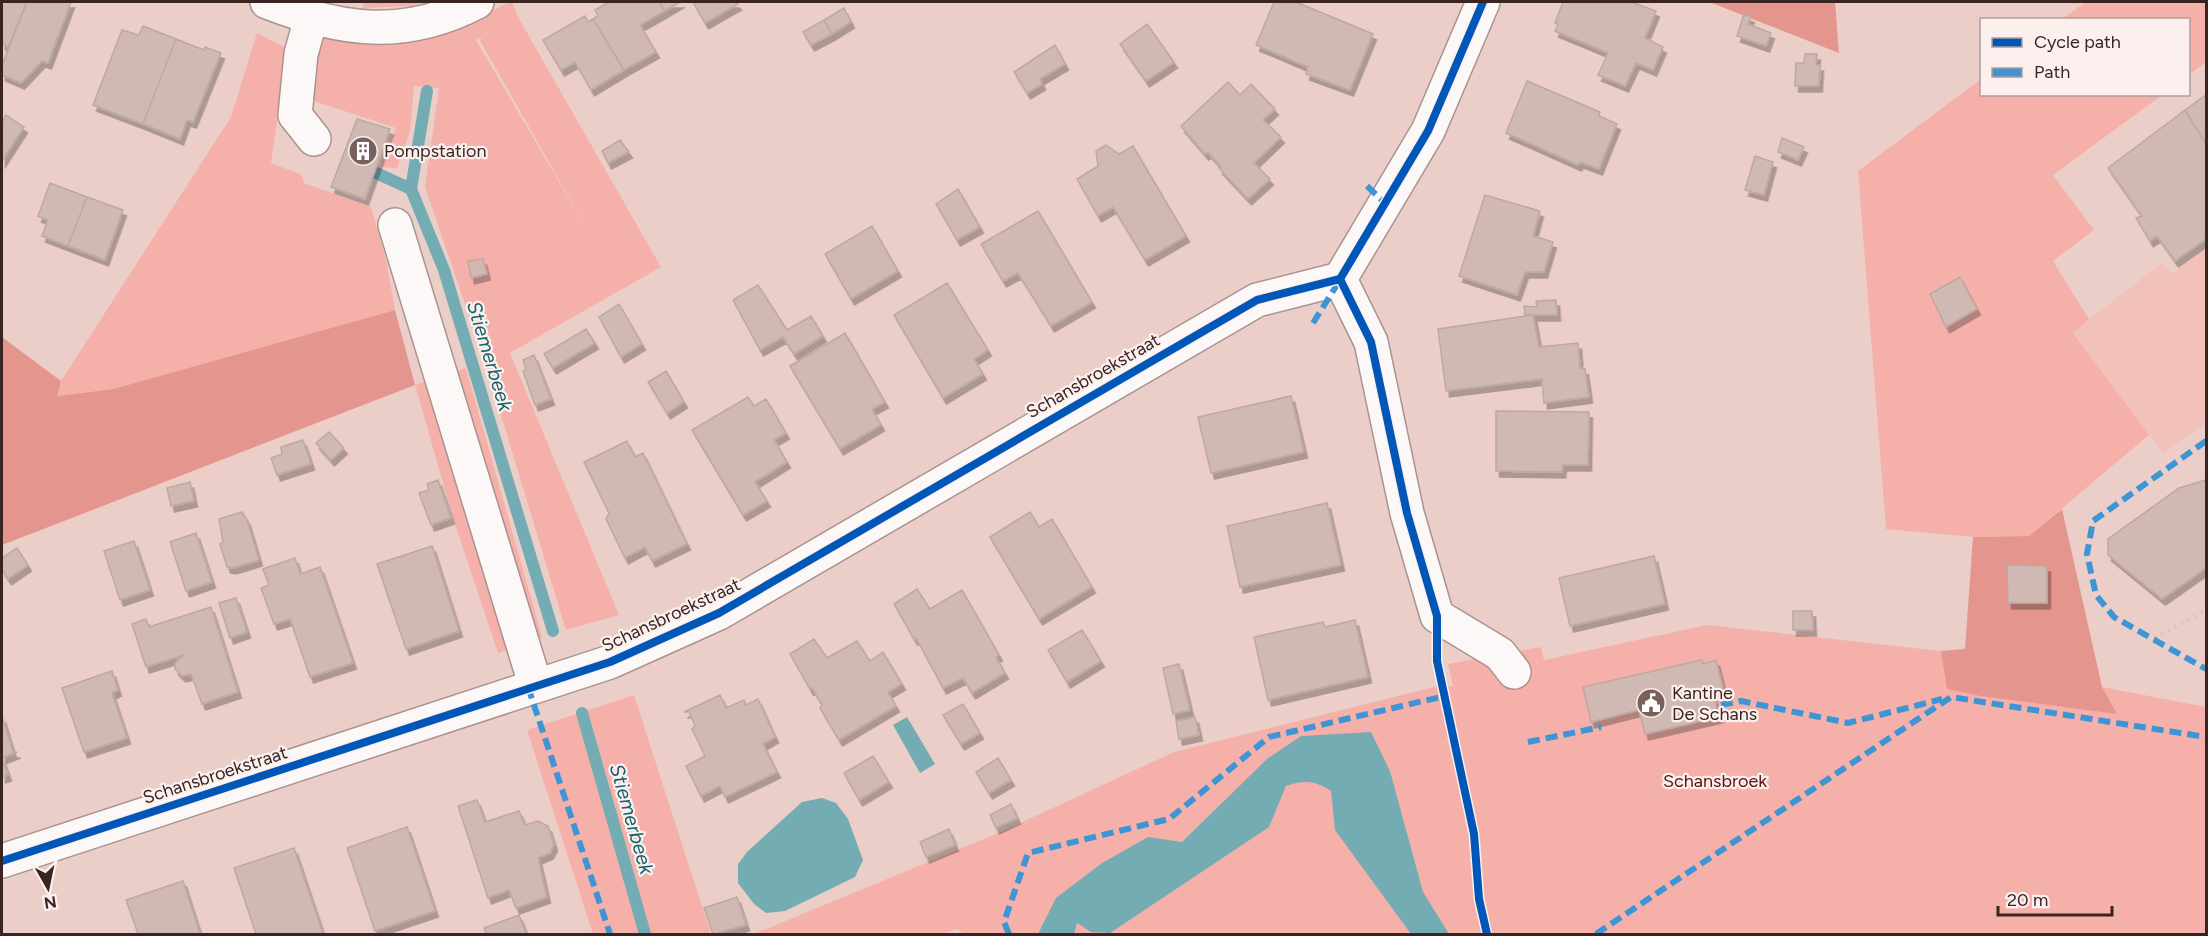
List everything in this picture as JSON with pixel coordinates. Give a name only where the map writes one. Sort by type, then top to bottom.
[{"type":"street","points":[[267,2],[311,18],[361,27],[418,25],[455,13],[477,2]]},
{"type":"street","points":[[1483,2],[1428,131],[1340,279],[1371,342],[1407,513],[1437,616],[1500,654],[1514,672]]},
{"type":"street","points":[[311,18],[301,54],[295,115],[314,139]]},
{"type":"street","points":[[395,225],[536,684]]},
{"type":"street","name":"Schansbroekstraat","points":[[2,861],[536,684],[610,662],[719,613],[1257,300],[1340,279]]},
{"type":"path","points":[[2154,638],[2206,610]]},
{"type":"shaded area","points":[[1709,2],[1835,2],[1839,53]]},
{"type":"shaded area","points":[[2206,249],[2206,423],[2163,454],[2073,332],[2162,263],[2172,274]]},
{"type":"shaded area","points":[[395,310],[415,385],[2,545],[2,337],[61,381],[57,396],[113,389]]},
{"type":"shaded area","points":[[2062,509],[2102,687],[2117,714],[1980,696],[1947,689],[1941,651],[1965,649],[1973,537],[2029,536]]},
{"type":"green space","points":[[363,2],[426,2],[409,6],[363,8]]},
{"type":"green space","points":[[512,2],[517,15],[661,267],[510,353],[619,615],[566,630],[485,362],[425,187],[439,88],[414,86],[410,132],[397,168],[381,167],[396,128],[311,100],[318,58],[313,56],[321,37],[374,43],[468,24]],"holes":[[[494,29],[479,39],[588,231],[476,40]]]},
{"type":"green space","points":[[2086,2],[2206,2],[2206,62],[2190,74],[2190,18],[2063,18]]},
{"type":"green space","points":[[257,33],[288,49],[271,163],[302,175],[304,183],[371,207],[386,259],[395,310],[113,389],[56,396],[61,381],[231,117]]},
{"type":"green space","points":[[1980,80],[1980,96],[2161,96],[2053,175],[2094,230],[2053,261],[2089,319],[2073,333],[2149,435],[2029,536],[1973,537],[1886,529],[1858,171]]},
{"type":"green space","points":[[466,368],[542,637],[498,653],[453,518],[415,385]]},
{"type":"green space","name":"Schansbroek","points":[[1707,625],[1941,651],[1965,650],[2102,687],[2206,707],[2206,934],[963,934],[958,929],[940,934],[754,934],[1003,831],[1174,752],[1434,687],[1453,686],[1448,664],[1541,647],[1544,660]]},
{"type":"green space","points":[[634,695],[711,934],[593,934],[527,730]]},
{"type":"water","points":[[907,717],[935,764],[920,773],[893,725]]},
{"type":"water","points":[[1371,732],[1390,771],[1423,892],[1449,934],[1411,934],[1335,830],[1331,791],[1314,783],[1304,782],[1286,786],[1269,827],[1110,933],[1091,932],[1077,923],[1074,934],[1038,934],[1056,898],[1102,863],[1148,837],[1182,842],[1267,759],[1301,736]]},
{"type":"water","points":[[822,798],[836,803],[848,819],[863,860],[855,877],[785,911],[766,913],[754,904],[738,883],[738,864],[747,852],[802,802]]},
{"type":"building","points":[[2,2],[27,2],[8,47],[2,44]]},
{"type":"building","points":[[27,2],[71,2],[48,63],[42,61],[21,83],[2,75],[2,65]]},
{"type":"building","points":[[609,2],[659,2],[665,11],[640,25],[656,52],[624,70],[593,19],[598,16],[595,10]]},
{"type":"building","points":[[659,2],[680,2],[665,11]]},
{"type":"building","points":[[693,2],[736,2],[738,4],[705,23]]},
{"type":"building","points":[[1274,2],[1296,2],[1373,34],[1350,90],[1306,74],[1308,67],[1256,45]]},
{"type":"building","points":[[1563,2],[1631,2],[1656,11],[1645,38],[1663,47],[1653,70],[1636,63],[1625,86],[1598,75],[1608,53],[1555,31],[1558,24],[1555,23]]},
{"type":"building","points":[[844,8],[851,22],[832,34],[824,20]]},
{"type":"building","points":[[1744,14],[1751,17],[1748,24],[1771,33],[1766,46],[1737,36]]},
{"type":"building","points":[[585,16],[588,22],[593,19],[624,70],[591,90],[575,62],[561,70],[543,40]]},
{"type":"building","points":[[824,20],[832,34],[811,45],[803,32]]},
{"type":"building","points":[[1147,24],[1174,62],[1146,81],[1120,44]]},
{"type":"building","points":[[143,26],[176,39],[143,124],[93,105],[122,30],[139,35]]},
{"type":"building","points":[[176,39],[204,50],[205,47],[221,53],[193,122],[187,120],[180,139],[143,124]]},
{"type":"building","points":[[1055,45],[1065,64],[1040,79],[1042,84],[1027,93],[1014,72]]},
{"type":"building","points":[[1805,54],[1817,54],[1816,65],[1820,65],[1819,86],[1795,86],[1796,63],[1804,63]]},
{"type":"building","points":[[1527,81],[1600,112],[1599,116],[1617,124],[1599,169],[1580,162],[1578,165],[1506,133]]},
{"type":"building","points":[[1228,82],[1240,95],[1251,84],[1275,109],[1263,120],[1281,137],[1254,163],[1270,179],[1248,199],[1219,168],[1221,167],[1208,152],[1205,154],[1181,126]]},
{"type":"building","points":[[2206,95],[2206,144],[2185,110]]},
{"type":"building","points":[[2185,110],[2206,144],[2206,239],[2175,261],[2157,236],[2150,241],[2136,218],[2142,216],[2108,168]]},
{"type":"building","points":[[6,115],[24,127],[2,161],[2,123]]},
{"type":"building","name":"Pompstation","points":[[357,119],[390,129],[365,199],[331,187]]},
{"type":"building","points":[[1782,138],[1804,147],[1798,160],[1778,152]]},
{"type":"building","points":[[620,140],[629,152],[608,163],[602,151]]},
{"type":"building","points":[[1106,145],[1119,154],[1133,146],[1186,236],[1145,260],[1113,207],[1098,216],[1077,179],[1098,166],[1096,151]]},
{"type":"building","points":[[1755,156],[1773,162],[1764,195],[1745,190]]},
{"type":"building","points":[[50,183],[87,197],[68,246],[42,236],[48,220],[38,216]]},
{"type":"building","points":[[958,189],[980,227],[957,240],[936,204]]},
{"type":"building","points":[[1485,195],[1540,211],[1533,236],[1553,242],[1544,272],[1525,272],[1517,295],[1459,276]]},
{"type":"building","points":[[87,197],[123,210],[105,260],[68,246]]},
{"type":"building","points":[[1038,211],[1092,302],[1051,326],[1018,273],[1003,281],[981,244]]},
{"type":"building","points":[[872,226],[898,271],[851,299],[825,254]]},
{"type":"building","points":[[483,259],[487,274],[471,278],[468,261]]},
{"type":"building","points":[[1960,277],[1977,309],[1946,327],[1930,294]]},
{"type":"building","points":[[947,283],[988,350],[974,359],[983,374],[943,398],[894,315]]},
{"type":"building","points":[[758,285],[787,330],[811,316],[823,336],[794,354],[783,337],[760,350],[733,300]]},
{"type":"building","points":[[1556,300],[1557,315],[1525,315],[1524,306],[1537,307],[1536,301]]},
{"type":"building","points":[[619,304],[642,344],[621,357],[599,317]]},
{"type":"building","points":[[1533,315],[1539,347],[1578,343],[1580,368],[1585,369],[1589,397],[1544,403],[1542,379],[1446,391],[1438,329]]},
{"type":"building","points":[[586,329],[595,343],[553,368],[544,354]]},
{"type":"building","points":[[845,333],[885,402],[872,409],[881,425],[840,449],[790,366]]},
{"type":"building","points":[[534,355],[551,399],[535,405],[523,371],[526,369],[523,360]]},
{"type":"building","points":[[666,371],[684,402],[667,413],[648,382]]},
{"type":"building","points":[[1291,396],[1304,452],[1211,473],[1198,417]]},
{"type":"building","points":[[748,397],[754,406],[766,399],[786,433],[774,440],[787,462],[755,482],[767,501],[743,515],[692,430]]},
{"type":"building","points":[[1496,411],[1589,412],[1588,465],[1563,465],[1562,472],[1496,471]]},
{"type":"building","points":[[329,432],[344,448],[331,460],[316,443]]},
{"type":"building","points":[[303,440],[311,464],[277,475],[271,458],[282,454],[281,447]]},
{"type":"building","points":[[627,441],[635,457],[643,453],[687,544],[652,561],[645,547],[625,558],[606,519],[609,513],[584,462]]},
{"type":"building","points":[[438,480],[451,518],[431,525],[419,493],[429,490],[427,484]]},
{"type":"building","points":[[2206,480],[2206,568],[2162,599],[2108,555],[2108,539],[2179,488]]},
{"type":"building","points":[[190,482],[194,501],[171,506],[167,488]]},
{"type":"building","points":[[1327,503],[1341,565],[1240,587],[1227,526]]},
{"type":"building","points":[[242,512],[247,520],[259,560],[233,568],[227,567],[220,544],[223,542],[219,519]]},
{"type":"building","points":[[1030,512],[1039,527],[1052,519],[1092,587],[1039,619],[990,537]]},
{"type":"building","points":[[196,533],[212,582],[186,591],[170,542]]},
{"type":"building","points":[[134,541],[150,590],[120,600],[104,551]]},
{"type":"building","points":[[432,546],[459,631],[406,649],[377,564]]},
{"type":"building","points":[[17,548],[28,565],[8,579],[2,570],[2,558]]},
{"type":"building","points":[[1654,556],[1665,604],[1570,626],[1559,578]]},
{"type":"building","points":[[295,558],[300,574],[320,567],[353,663],[310,677],[290,619],[274,624],[261,588],[269,585],[263,569]]},
{"type":"building","points":[[2007,565],[2047,566],[2047,603],[2008,603]]},
{"type":"building","points":[[917,589],[930,609],[962,590],[999,655],[996,657],[1005,673],[972,693],[963,678],[943,688],[916,638],[914,639],[894,604]]},
{"type":"building","points":[[236,598],[247,632],[230,638],[219,603]]},
{"type":"building","points":[[211,607],[238,692],[202,704],[191,674],[182,676],[175,669],[175,663],[184,655],[146,667],[132,624],[146,619],[149,627]]},
{"type":"building","points":[[1793,611],[1812,611],[1813,630],[1793,630]]},
{"type":"building","points":[[1355,620],[1368,677],[1268,700],[1254,637],[1323,622],[1325,627]]},
{"type":"building","points":[[1082,630],[1101,661],[1067,682],[1048,650]]},
{"type":"building","points":[[814,639],[827,658],[857,641],[870,661],[883,652],[902,684],[888,692],[896,706],[839,740],[820,708],[822,705],[790,654]]},
{"type":"building","name":"Kantine De Schans","points":[[1702,660],[1703,664],[1716,660],[1723,688],[1709,691],[1710,695],[1713,694],[1719,717],[1645,734],[1639,710],[1591,722],[1583,687]]},
{"type":"building","points":[[1179,664],[1190,710],[1173,714],[1163,668]]},
{"type":"building","points":[[112,671],[118,690],[112,693],[127,738],[84,752],[62,688]]},
{"type":"building","points":[[720,695],[726,708],[744,700],[746,705],[758,699],[775,737],[763,744],[777,772],[725,797],[720,786],[701,796],[686,766],[705,756],[692,729],[695,726],[689,712],[684,712]]},
{"type":"building","points":[[963,704],[980,733],[961,744],[943,715]]},
{"type":"building","points":[[2,716],[13,752],[17,752],[2,758]]},
{"type":"building","points":[[1195,717],[1199,735],[1179,739],[1176,721]]},
{"type":"building","points":[[873,756],[889,782],[859,800],[844,773]]},
{"type":"building","points":[[2,758],[8,775],[2,777]]},
{"type":"building","points":[[998,758],[1011,780],[989,793],[976,772]]},
{"type":"building","points":[[477,800],[485,822],[519,811],[525,825],[538,821],[548,826],[554,845],[550,853],[538,858],[547,897],[516,908],[509,890],[488,898],[458,806]]},
{"type":"building","points":[[1011,804],[1017,818],[996,828],[990,815]]},
{"type":"building","points":[[407,827],[435,911],[375,931],[347,848]]},
{"type":"building","points":[[949,829],[955,845],[926,857],[920,842]]},
{"type":"building","points":[[294,848],[323,934],[256,934],[234,868]]},
{"type":"building","points":[[183,881],[200,934],[138,934],[126,900]]},
{"type":"building","points":[[737,897],[746,925],[713,934],[704,908]]},
{"type":"building","points":[[519,915],[526,934],[486,934],[484,928]]},
{"type":"waterway","name":"Stiemerbeek","points":[[427,91],[411,189],[444,270],[553,631]]},
{"type":"waterway","points":[[374,172],[411,189]]},
{"type":"waterway","name":"Stiemerbeek","points":[[582,713],[645,934]]},
{"type":"marked path","points":[[1367,186],[1386,204]]},
{"type":"marked path","points":[[1313,323],[1340,280]]},
{"type":"marked path","points":[[2206,441],[2093,521],[2087,554],[2096,595],[2114,617],[2206,669]]},
{"type":"marked path","points":[[528,687],[610,934]]},
{"type":"marked path","points":[[1009,934],[1004,922],[1028,853],[1169,819],[1269,737],[1445,696]]},
{"type":"marked path","points":[[1596,934],[1951,697],[2206,737]]},
{"type":"marked path","points":[[1721,705],[1741,701],[1848,723],[1942,699]]},
{"type":"marked path","points":[[1528,742],[1601,727]]},
{"type":"cycle path","points":[[2,861],[610,662],[719,613],[1257,300],[1340,279],[1428,131],[1483,2]]},
{"type":"cycle path","points":[[1340,279],[1371,342],[1407,513],[1437,616],[1437,661],[1474,834],[1479,899],[1487,934]]},
{"type":"place","name":"Pompstation","points":[[363,151]]},
{"type":"place","name":"Kantine De Schans","points":[[1651,703]]}]
